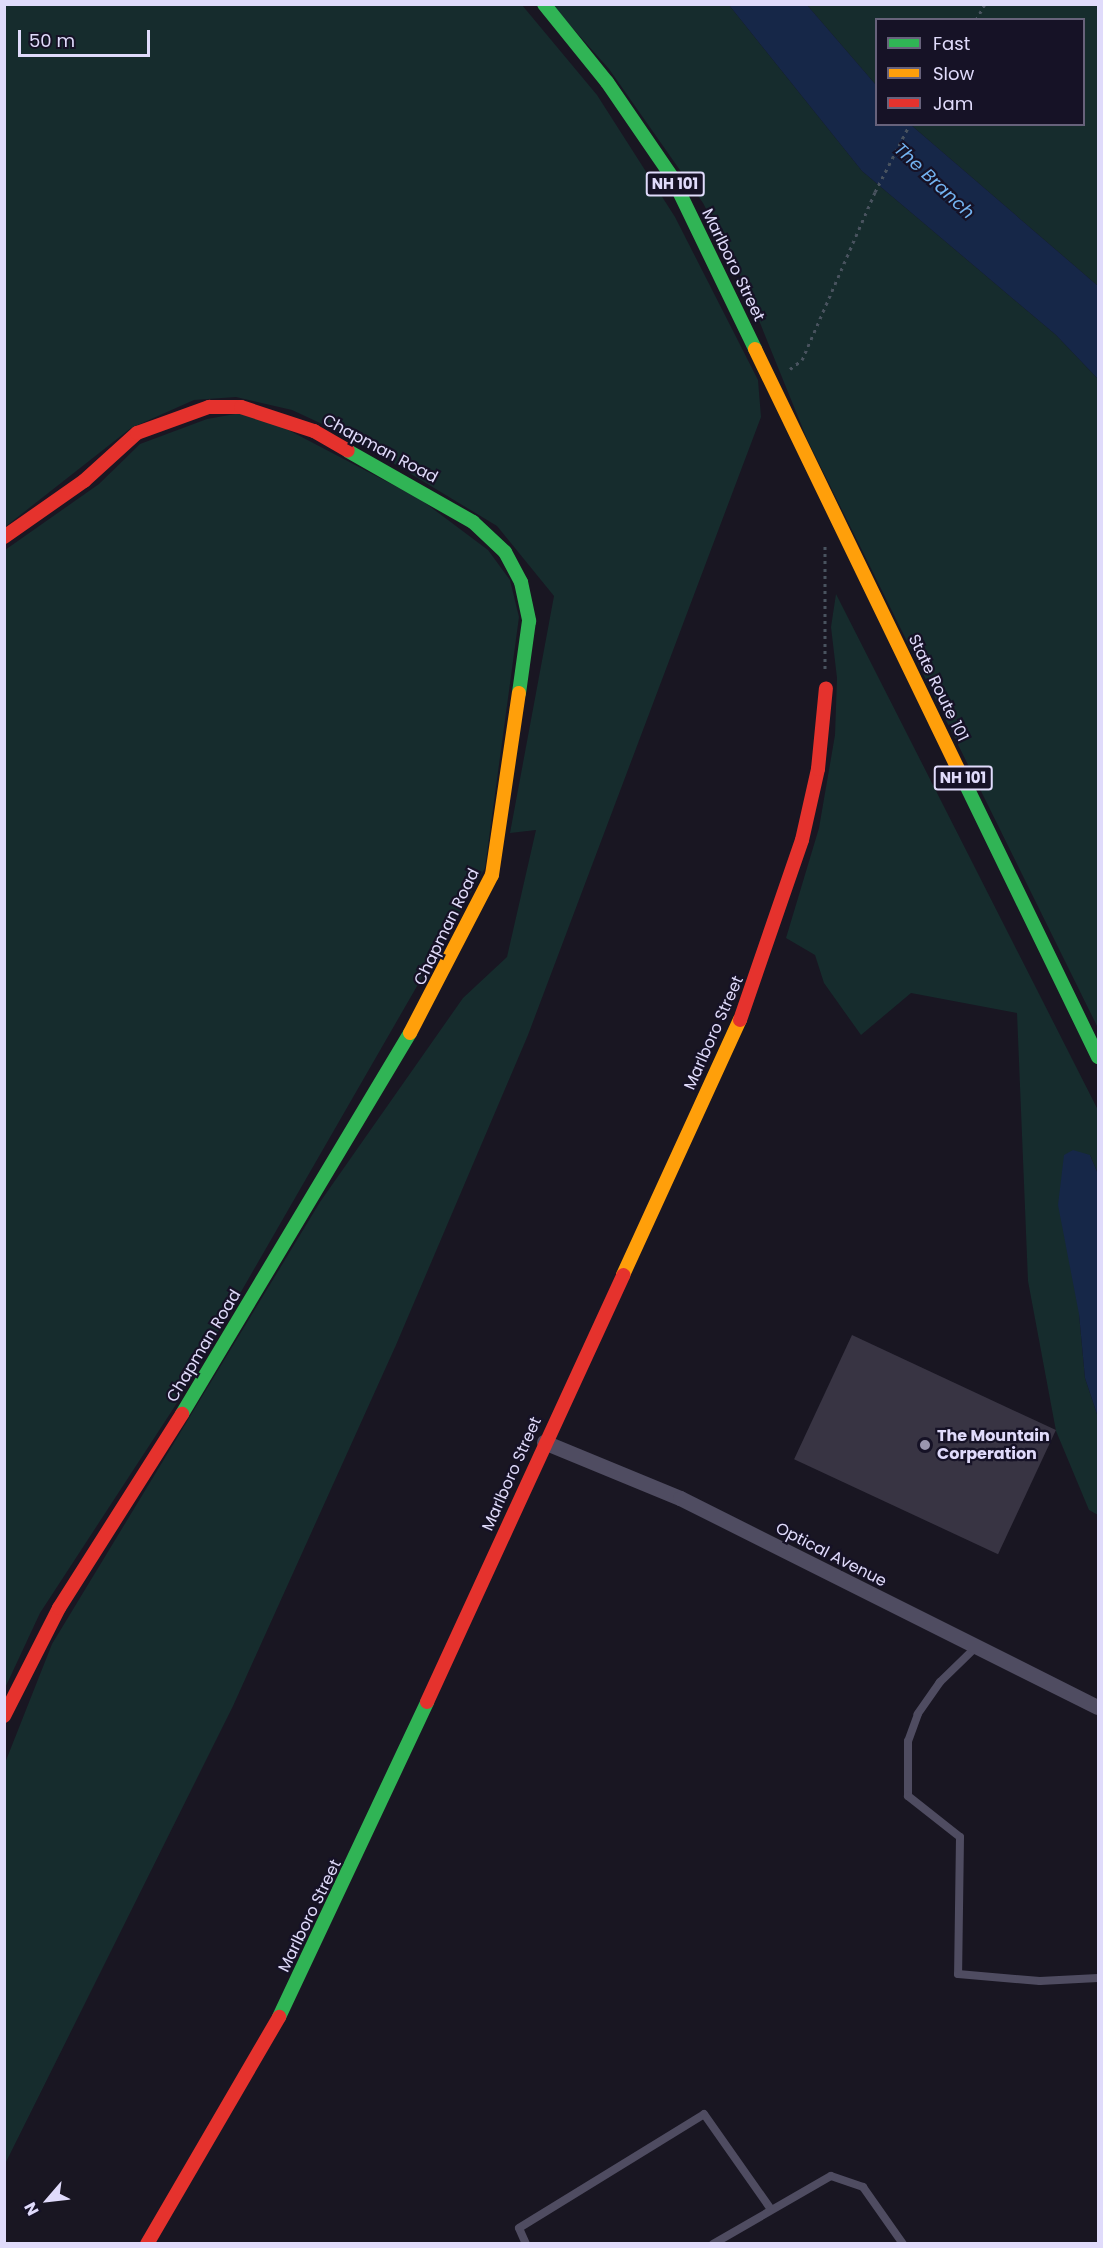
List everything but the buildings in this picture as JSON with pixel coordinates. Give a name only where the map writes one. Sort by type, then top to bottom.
[{"type":"main road","name":"Marlboro Street","points":[[544,4],[607,82],[672,177],[810,463]]},
{"type":"main road","name":"Chapman Road","points":[[4,537],[84,481],[137,433],[209,407],[241,407],[314,431],[473,522],[505,552],[521,582],[529,621],[492,875],[438,986],[207,1375],[58,1608],[4,1716]]},
{"type":"main road","name":"State Route 101","points":[[810,463],[1098,1057]]},
{"type":"main road","name":"Marlboro Street","points":[[147,2244],[256,2063],[748,1002],[776,928],[818,769],[826,688]]},
{"type":"street","name":"Optical Avenue","points":[[544,1442],[680,1498],[1098,1707]]},
{"type":"lane","points":[[977,1646],[940,1682],[918,1714],[908,1741],[908,1796],[960,1837],[958,1974],[1040,1981],[1098,1978]]},
{"type":"lane","points":[[526,2244],[519,2228],[704,2114],[770,2208]]},
{"type":"lane","points":[[713,2244],[813,2182],[831,2176],[849,2178],[876,2202],[903,2244]]},
{"type":"path","points":[[977,18],[986,4]]},
{"type":"path","points":[[802,360],[875,192],[909,126]]},
{"type":"path","points":[[825,543],[826,688]]},
{"type":"green space","points":[[5,5],[522,5],[597,95],[675,217],[758,380],[761,417],[528,1035],[396,1345],[233,1706],[5,2164],[5,1763],[52,1644],[320,1202],[463,998],[507,957],[536,830],[510,833],[554,596],[497,526],[348,436],[292,410],[236,397],[194,400],[131,428],[5,527]]},
{"type":"green space","points":[[552,5],[729,5],[862,171],[1056,335],[1098,379],[1098,1028],[807,439],[743,281],[703,203],[609,69]]},
{"type":"green space","points":[[807,5],[1098,5],[1098,286],[912,126],[1085,126],[1085,18],[875,18],[875,84]]},
{"type":"green space","points":[[252,411],[420,499],[488,550],[510,580],[519,617],[485,868],[177,1403],[40,1613],[5,1688],[5,550],[99,484],[140,444],[207,419]]},
{"type":"green space","points":[[836,594],[1098,1110],[1098,1174],[1090,1155],[1079,1314],[1085,1378],[1098,1417],[1098,1515],[1089,1510],[1056,1431],[1028,1281],[1017,1013],[911,993],[861,1035],[824,983],[815,955],[786,938],[819,828],[835,735],[837,678],[831,627]]},
{"type":"water","name":"The Branch","points":[[729,5],[807,5],[875,84],[875,126],[912,126],[1098,286],[1098,379],[1056,335],[862,171]]},
{"type":"water","points":[[1073,1150],[1090,1155],[1098,1174],[1098,1417],[1085,1378],[1079,1314],[1058,1205],[1064,1155]]},
{"type":"traffic: fast","points":[[544,4],[607,82],[672,177],[755,349]]},
{"type":"traffic: fast","points":[[348,451],[473,522],[505,552],[521,582],[529,621],[519,693]]},
{"type":"traffic: fast","points":[[964,781],[1098,1057]]},
{"type":"traffic: fast","points":[[182,1414],[410,1033]]},
{"type":"traffic: fast","points":[[279,2017],[427,1702]]},
{"type":"traffic: slow","points":[[755,349],[964,781]]},
{"type":"traffic: slow","points":[[410,1033],[492,875],[519,693]]},
{"type":"traffic: slow","points":[[623,1275],[740,1020]]},
{"type":"traffic: jam","points":[[4,537],[84,481],[137,433],[209,407],[241,407],[314,431],[348,451]]},
{"type":"traffic: jam","points":[[740,1020],[802,840],[818,769],[826,688]]},
{"type":"traffic: jam","points":[[427,1702],[623,1275]]},
{"type":"traffic: jam","points":[[4,1716],[59,1608],[182,1414]]},
{"type":"traffic: jam","points":[[147,2244],[279,2017]]},
{"type":"place","name":"The Mountain Corperation","points":[[925,1445]]}]
